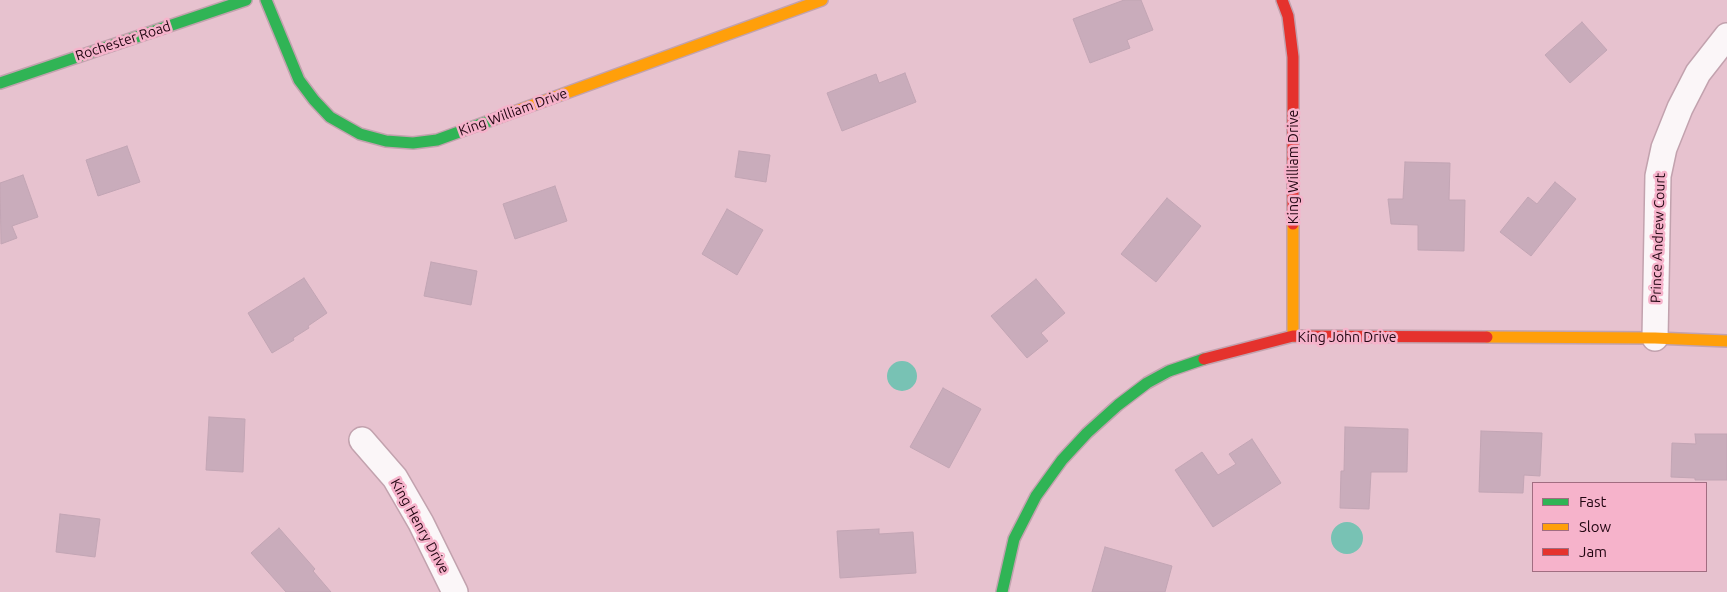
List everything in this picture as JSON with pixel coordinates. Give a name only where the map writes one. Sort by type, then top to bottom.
[{"type":"street","name":"Rochester Road","points":[[0,83],[246,0]]},
{"type":"street","name":"King William Drive","points":[[266,0],[299,80],[314,100],[330,116],[360,134],[386,141],[413,143],[437,140],[822,0]]},
{"type":"street","name":"King William Drive","points":[[1282,0],[1288,16],[1293,57],[1293,336]]},
{"type":"street","name":"Prince Andrew Court","points":[[1655,338],[1658,176],[1664,148],[1680,108],[1698,73],[1727,36]]},
{"type":"street","name":"King John Drive","points":[[1002,592],[1014,539],[1036,496],[1062,460],[1087,433],[1147,383],[1169,371],[1195,361],[1293,336],[1655,338],[1727,341]]},
{"type":"street","name":"King Henry Drive","points":[[362,440],[395,478],[421,523],[455,592]]},
{"type":"shaded area","points":[[902,361],[912,366],[917,376],[912,386],[902,391],[892,386],[887,376],[892,366]]},
{"type":"shaded area","points":[[1347,522],[1359,526],[1363,538],[1359,550],[1347,554],[1335,550],[1331,538],[1335,526]]},
{"type":"building","points":[[1124,0],[1141,0],[1153,30],[1127,40],[1130,48],[1090,63],[1073,19]]},
{"type":"building","points":[[1582,22],[1607,50],[1570,83],[1545,55]]},
{"type":"building","points":[[905,73],[916,102],[842,131],[827,93],[876,74],[879,83]]},
{"type":"building","points":[[127,146],[140,182],[98,196],[86,160]]},
{"type":"building","points":[[739,151],[770,155],[766,182],[735,177]]},
{"type":"building","points":[[1405,162],[1450,163],[1449,200],[1465,200],[1464,251],[1418,250],[1418,225],[1391,224],[1388,199],[1403,199]]},
{"type":"building","points":[[23,175],[38,217],[12,226],[17,238],[1,244],[0,183]]},
{"type":"building","points":[[1555,182],[1576,199],[1531,256],[1500,232],[1528,197],[1537,204]]},
{"type":"building","points":[[555,186],[567,221],[515,239],[503,204]]},
{"type":"building","points":[[1167,198],[1201,226],[1156,282],[1121,254]]},
{"type":"building","points":[[727,209],[763,230],[737,275],[702,254]]},
{"type":"building","points":[[431,262],[477,271],[471,305],[424,296]]},
{"type":"building","points":[[304,278],[327,313],[293,338],[294,340],[272,353],[248,313]]},
{"type":"building","points":[[1036,279],[1065,313],[1041,333],[1048,341],[1027,358],[991,316]]},
{"type":"building","points":[[943,388],[981,409],[949,468],[910,447]]},
{"type":"building","points":[[209,417],[245,419],[243,472],[206,470]]},
{"type":"building","points":[[1345,427],[1408,429],[1407,472],[1371,472],[1369,509],[1340,508],[1341,471],[1344,471]]},
{"type":"building","points":[[1481,431],[1542,433],[1540,476],[1524,475],[1523,493],[1479,492]]},
{"type":"building","points":[[1695,434],[1727,434],[1727,480],[1695,480],[1695,478],[1671,477],[1672,443],[1696,444]]},
{"type":"building","points":[[1252,439],[1281,483],[1213,527],[1175,470],[1202,452],[1218,475],[1236,464],[1229,454]]},
{"type":"building","points":[[60,514],[100,519],[95,557],[56,552]]},
{"type":"building","points":[[279,528],[315,569],[313,571],[331,592],[286,592],[251,553]]},
{"type":"building","points":[[879,529],[879,534],[913,532],[916,573],[840,578],[837,531]]},
{"type":"building","points":[[1105,547],[1172,566],[1165,592],[1092,592]]},
{"type":"traffic: fast","points":[[0,83],[246,0]]},
{"type":"traffic: fast","points":[[266,0],[299,80],[330,117],[360,134],[386,141],[413,143],[437,140],[511,113]]},
{"type":"traffic: fast","points":[[1002,592],[1014,539],[1036,496],[1062,460],[1087,433],[1118,405],[1147,383],[1169,371],[1204,359]]},
{"type":"traffic: slow","points":[[511,113],[822,0]]},
{"type":"traffic: slow","points":[[1293,224],[1293,336]]},
{"type":"traffic: slow","points":[[1487,337],[1655,338],[1727,341]]},
{"type":"traffic: jam","points":[[1282,0],[1288,16],[1293,57],[1293,224]]},
{"type":"traffic: jam","points":[[1204,359],[1293,336],[1487,337]]}]
